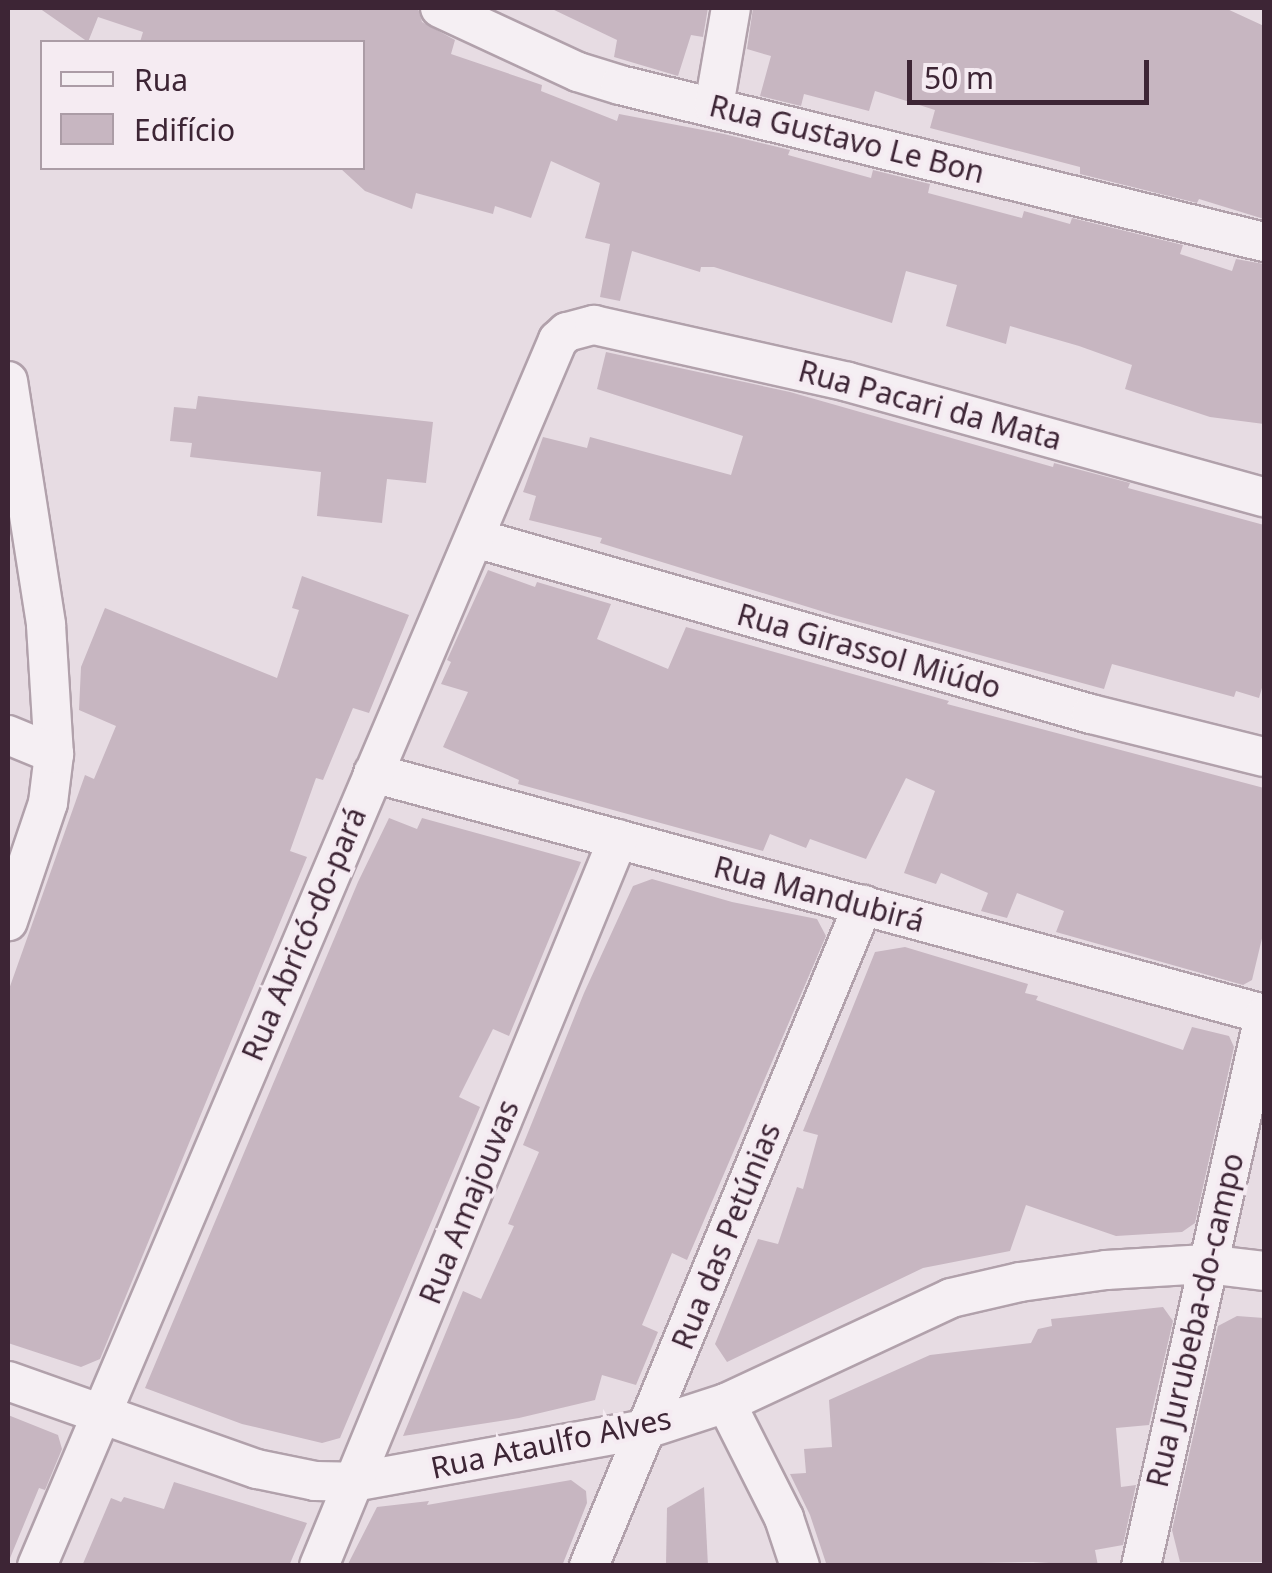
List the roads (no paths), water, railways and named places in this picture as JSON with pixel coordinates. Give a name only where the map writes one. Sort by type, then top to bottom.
[{"type":"street","name":"Rua Gustavo Le Bon","points":[[440,8],[578,72],[1264,242]]},
{"type":"street","points":[[714,106],[731,8]]},
{"type":"street","name":"Rua Pacari da Mata","points":[[594,325],[848,382],[1264,498]]},
{"type":"street","name":"Rua Abricó-do-pará","points":[[37,1566],[97,1415],[558,340],[567,332],[594,325]]},
{"type":"street","points":[[8,381],[46,624],[54,754],[48,803],[8,921]]},
{"type":"street","name":"Rua Girassol Miúdo","points":[[474,538],[1091,714],[1264,757]]},
{"type":"street","points":[[8,735],[54,754]]},
{"type":"street","name":"Rua Mandubirá","points":[[373,773],[1264,1015]]},
{"type":"street","name":"Rua Amajouvas","points":[[319,1566],[618,839]]},
{"type":"street","name":"Rua das Petúnias","points":[[589,1566],[863,906]]},
{"type":"street","name":"Rua Jurubeba-do-campo","points":[[1141,1566],[1264,1015]]},
{"type":"street","name":"Rua Ataulfo Alves","points":[[8,1380],[97,1415],[257,1469],[316,1481],[354,1482],[646,1429],[726,1403],[951,1298],[1020,1282],[1106,1270],[1206,1264],[1264,1271]]},
{"type":"street","points":[[726,1403],[784,1518],[800,1566]]}]
